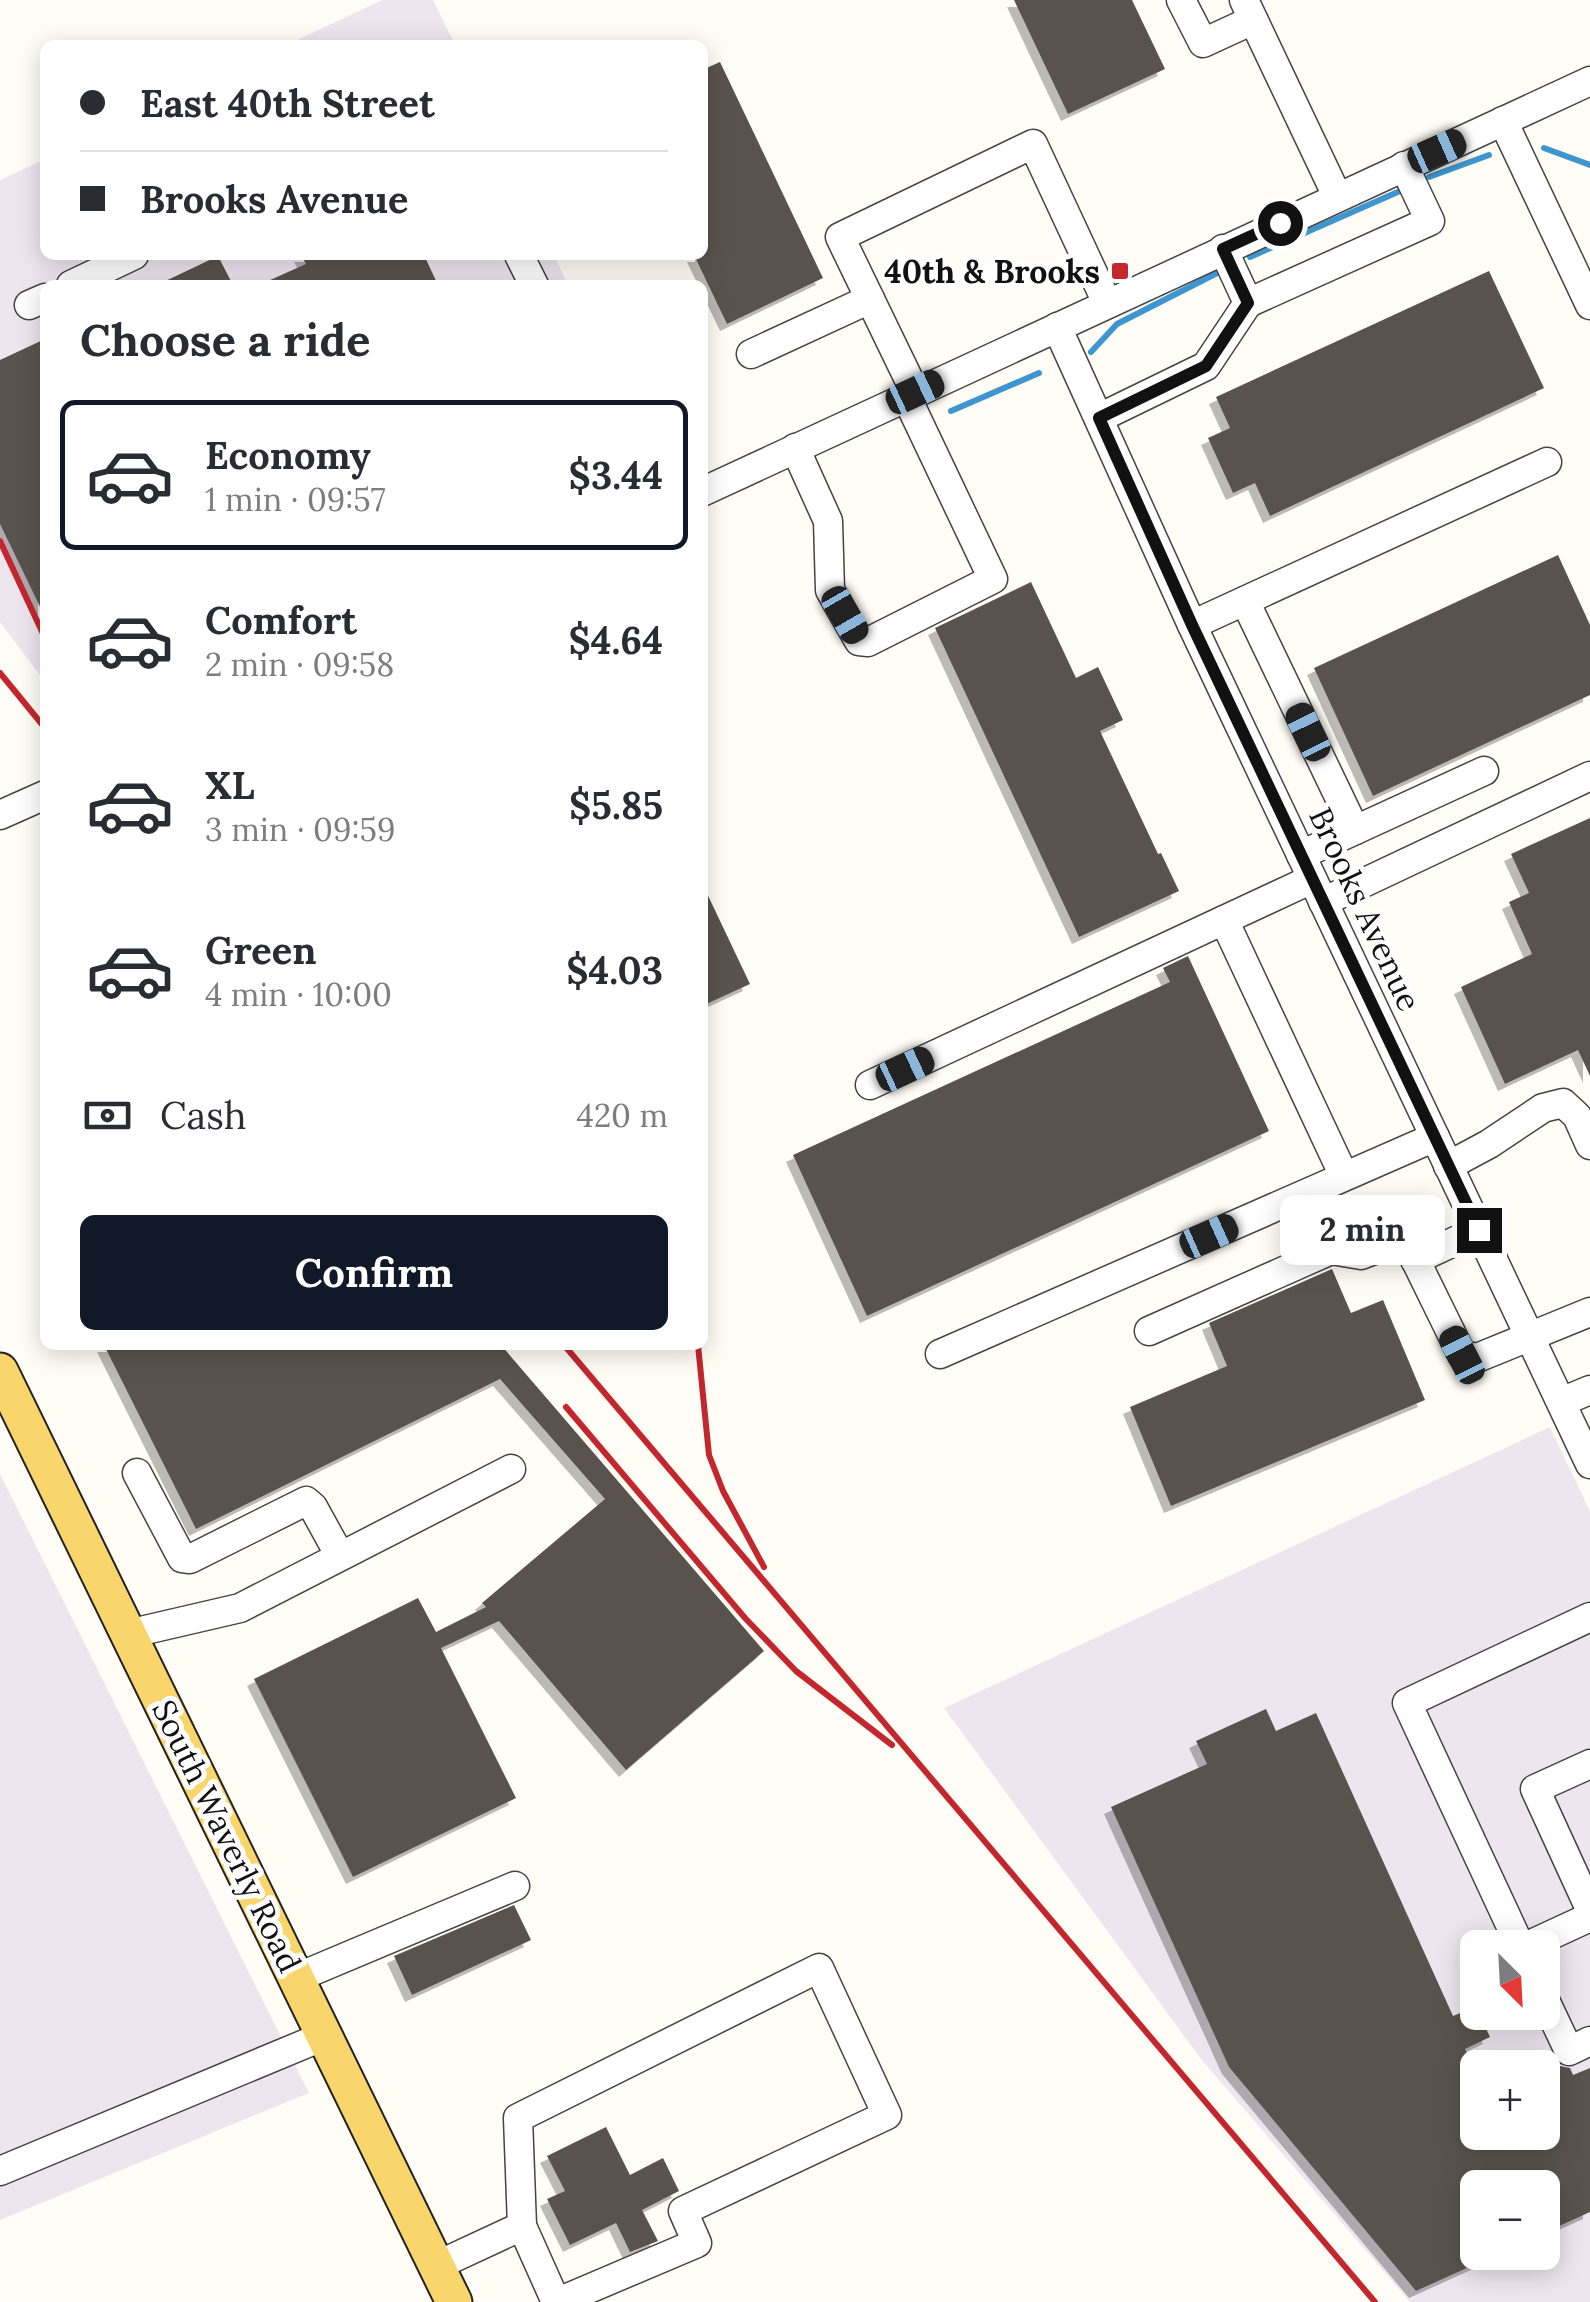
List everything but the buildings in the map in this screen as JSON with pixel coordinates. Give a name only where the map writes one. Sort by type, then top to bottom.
[{"type":"main road","name":"South Waverly Road","points":[[0,1371],[454,2302]]},
{"type":"street","points":[[1181,0],[1203,43],[1248,10],[1337,196]]},
{"type":"street","points":[[708,489],[1590,80]]},
{"type":"street","points":[[1502,121],[1590,305]]},
{"type":"street","points":[[796,448],[828,522],[830,590],[859,641],[868,642],[993,579],[840,238],[1033,144],[1107,302]]},
{"type":"street","points":[[1099,418],[1206,366],[1248,303],[1430,221],[1404,166]]},
{"type":"street","points":[[1223,249],[1248,303]]},
{"type":"street","points":[[82,280],[124,260]]},
{"type":"street","points":[[751,354],[870,300]]},
{"type":"street","name":"Brooks Avenue","points":[[1057,327],[1192,625],[1590,1464]]},
{"type":"street","points":[[1192,625],[1547,462]]},
{"type":"street","points":[[1245,601],[1354,830]]},
{"type":"street","points":[[1312,879],[1354,830],[1484,771]]},
{"type":"street","points":[[870,1085],[1312,879],[1590,776]]},
{"type":"street","points":[[0,815],[40,796]]},
{"type":"street","points":[[1224,920],[1344,1176]]},
{"type":"street","points":[[1448,1166],[1490,1144],[1542,1108],[1562,1104],[1577,1116],[1590,1145]]},
{"type":"street","points":[[940,1354],[1434,1136]]},
{"type":"street","points":[[1415,1260],[1479,1230]]},
{"type":"street","points":[[1148,1330],[1331,1250],[1361,1255],[1390,1244],[1409,1247],[1462,1355],[1477,1358],[1590,1312]]},
{"type":"street","points":[[1561,1402],[1590,1390]]},
{"type":"street","points":[[128,1634],[240,1608],[511,1469]]},
{"type":"street","points":[[137,1473],[182,1558],[190,1558],[306,1501],[314,1507],[340,1556]]},
{"type":"street","points":[[1514,1930],[1407,1704],[1590,1616]]},
{"type":"street","points":[[1590,1764],[1535,1789],[1590,1909]]},
{"type":"street","points":[[296,1978],[515,1886]]},
{"type":"street","points":[[1560,1931],[1590,1918]]},
{"type":"street","points":[[819,1968],[887,2115],[683,2211],[697,2243],[557,2302],[522,2226],[518,2118],[819,1968]]},
{"type":"street","points":[[1559,2030],[1569,2051],[1590,2041]]},
{"type":"street","points":[[0,2172],[324,2036]]},
{"type":"street","points":[[436,2266],[522,2226]]},
{"type":"shaded area","points":[[382,0],[433,0],[453,40],[298,40]]},
{"type":"shaded area","points":[[40,161],[40,260],[556,260],[566,280],[40,280],[40,675],[0,622],[0,180]]},
{"type":"shaded area","points":[[1550,1427],[1590,1511],[1590,2302],[1410,2302],[1201,2059],[944,1708]]},
{"type":"shaded area","points":[[0,1474],[309,2093],[0,2220]]},
{"type":"waterway","points":[[1544,148],[1590,165]]},
{"type":"waterway","points":[[1429,177],[1489,155]]},
{"type":"waterway","points":[[1250,257],[1400,191]]},
{"type":"waterway","points":[[1091,352],[1117,324],[1221,271]]},
{"type":"waterway","points":[[951,411],[1039,373]]},
{"type":"railway","points":[[0,541],[40,627]]},
{"type":"railway","points":[[0,673],[40,722]]},
{"type":"railway","points":[[568,1350],[1375,2302]]},
{"type":"railway","points":[[698,1350],[709,1455],[723,1491],[764,1567]]},
{"type":"railway","points":[[566,1407],[745,1618],[796,1671],[892,1745]]},
{"type":"place","name":"40th & Brooks","points":[[1120,271]]},
{"type":"route","points":[[1280,223],[1223,249],[1248,303],[1206,366],[1099,418],[1192,625],[1479,1230]]}]
